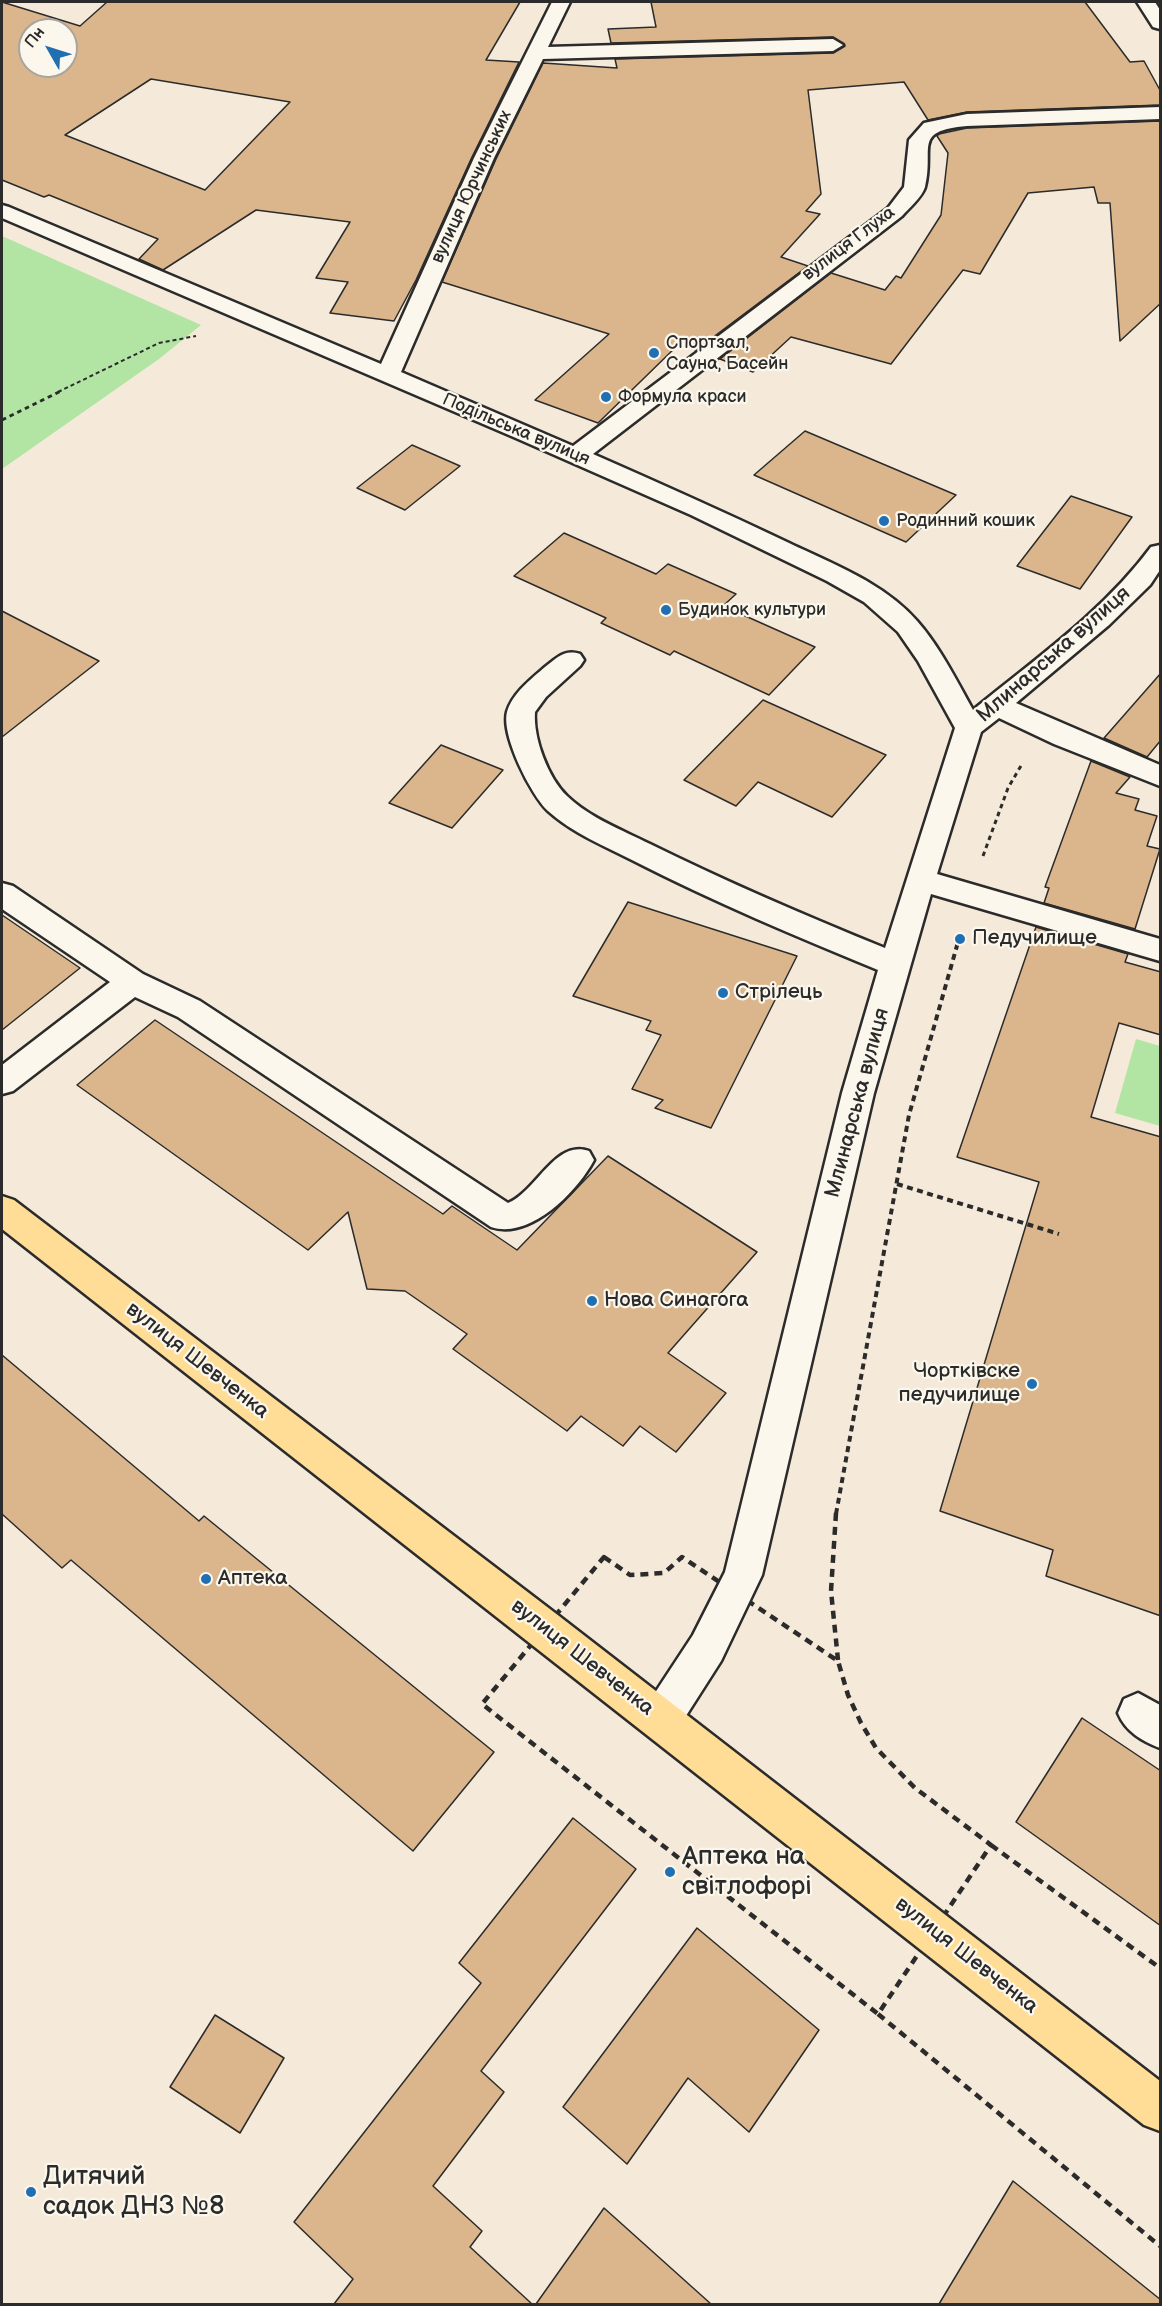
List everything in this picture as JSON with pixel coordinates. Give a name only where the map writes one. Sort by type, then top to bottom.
[{"type":"main road","name":"вулиця Шевченка","points":[[2,1210],[1161,2109]]},
{"type":"street","name":"вулиця Юрчинських","points":[[388,375],[484,158],[561,2]]},
{"type":"street","points":[[1146,2],[1161,23]]},
{"type":"street","points":[[535,53],[833,45]]},
{"type":"street","name":"вулиця Глуха","points":[[575,456],[895,212],[914,189],[919,140],[922,133],[931,127],[957,121],[1161,112]]},
{"type":"street","name":"Подільська вулиця","points":[[2,211],[388,375],[795,554],[873,596],[898,616],[918,640],[969,728]]},
{"type":"street","name":"Млинарська вулиця","points":[[660,1719],[707,1648],[743,1575],[858,1093],[920,880],[969,728],[1100,619],[1140,579],[1161,553]]},
{"type":"street","points":[[571,660],[526,703],[520,721],[521,731],[543,784],[554,801],[621,842],[692,878],[896,965]]},
{"type":"street","points":[[996,705],[1046,729],[1161,776]]},
{"type":"street","points":[[920,880],[1161,950]]},
{"type":"street","points":[[2,894],[132,982],[189,1009],[503,1217],[511,1219],[528,1210],[576,1160]]},
{"type":"street","points":[[2,1082],[132,982]]},
{"type":"path","points":[[2,420],[159,343],[199,335]]},
{"type":"path","points":[[838,1661],[831,1591],[837,1500],[909,1115],[971,895],[1008,788],[1046,729]]},
{"type":"path","points":[[897,1184],[1059,1234]]},
{"type":"path","points":[[991,1845],[1161,1968]]},
{"type":"path","points":[[878,2014],[1161,2246]]},
{"type":"green space","points":[[2,236],[201,325],[159,359],[2,469]]},
{"type":"green space","points":[[1136,1039],[1160,1046],[1160,1126],[1115,1113]]},
{"type":"building","points":[[2,2],[54,18],[18,18],[18,78],[78,78],[78,25],[107,2],[520,2],[486,60],[519,62],[472,157],[416,280],[394,321],[330,313],[348,282],[316,278],[350,222],[256,210],[163,270],[139,259],[158,239],[49,195],[44,197],[2,180]],"holes":[[[151,79],[290,102],[205,190],[65,135]]]},
{"type":"building","points":[[651,2],[1085,2],[1130,62],[1144,61],[1161,92],[1161,105],[967,112],[928,120],[904,82],[808,90],[821,194],[806,211],[820,214],[781,257],[808,266],[696,350],[679,344],[598,423],[535,400],[609,334],[442,282],[496,159],[543,63],[617,68],[615,59],[833,53],[845,46],[833,37],[611,43],[608,29],[656,27]]},
{"type":"building","points":[[1161,121],[1161,303],[1120,341],[1110,203],[1098,203],[1094,187],[1028,193],[980,274],[963,270],[891,364],[791,337],[753,372],[720,359],[831,273],[885,290],[896,276],[901,278],[941,215],[948,153],[937,136],[939,134],[967,128]]},
{"type":"building","points":[[805,431],[956,495],[906,542],[754,475]]},
{"type":"building","points":[[412,445],[460,466],[405,510],[357,488]]},
{"type":"building","points":[[1071,496],[1132,517],[1080,589],[1017,566]]},
{"type":"building","points":[[564,533],[656,574],[668,564],[736,594],[723,606],[815,647],[769,695],[674,651],[670,655],[601,623],[606,618],[514,576]]},
{"type":"building","points":[[2,611],[99,661],[2,737]]},
{"type":"building","points":[[1161,673],[1161,740],[1147,757],[1104,738]]},
{"type":"building","points":[[763,700],[886,755],[832,817],[758,782],[736,806],[684,780]]},
{"type":"building","points":[[441,745],[503,770],[452,828],[389,803]]},
{"type":"building","points":[[1091,761],[1130,777],[1116,793],[1139,799],[1135,810],[1157,816],[1147,846],[1160,849],[1135,929],[1044,903],[1049,888],[1045,887]]},
{"type":"building","points":[[628,902],[797,956],[711,1128],[655,1108],[663,1100],[632,1089],[661,1035],[646,1030],[651,1021],[573,996]]},
{"type":"building","points":[[2,915],[80,968],[2,1030]]},
{"type":"building","points":[[1036,927],[1128,954],[1125,962],[1161,972],[1161,1035],[1119,1023],[1091,1117],[1161,1137],[1161,1616],[1046,1576],[1053,1550],[940,1511],[1039,1182],[957,1157]]},
{"type":"building","points":[[155,1020],[443,1214],[452,1206],[517,1250],[608,1156],[757,1252],[668,1353],[726,1393],[676,1452],[640,1426],[623,1446],[581,1416],[567,1431],[453,1349],[467,1334],[405,1291],[367,1289],[348,1212],[308,1250],[77,1085]]},
{"type":"building","points":[[2,1355],[199,1521],[204,1516],[494,1752],[413,1851],[71,1560],[62,1568],[2,1514]]},
{"type":"building","points":[[1082,1718],[1161,1771],[1161,1926],[1016,1822]]},
{"type":"building","points":[[573,1818],[636,1869],[481,2071],[504,2092],[433,2186],[482,2231],[470,2247],[532,2304],[334,2304],[353,2279],[294,2222],[481,1983],[459,1963]]},
{"type":"building","points":[[697,1928],[819,2030],[749,2132],[688,2078],[627,2164],[563,2107]]},
{"type":"building","points":[[215,2015],[284,2058],[240,2133],[170,2087]]},
{"type":"building","points":[[1013,2181],[1161,2300],[1161,2304],[939,2304]]},
{"type":"building","points":[[604,2208],[711,2304],[536,2304]]},
{"type":"place","name":"Спортзал, Сауна, Басейн","points":[[654,353]]},
{"type":"place","name":"Формула краси","points":[[606,397]]},
{"type":"place","name":"Родинний кошик","points":[[884,521]]},
{"type":"place","name":"Будинок культури","points":[[666,610]]},
{"type":"place","name":"Педучилище","points":[[960,939]]},
{"type":"place","name":"Стрілець","points":[[723,993]]},
{"type":"place","name":"Нова Синагога","points":[[592,1301]]},
{"type":"place","name":"Чортківске педучилище","points":[[1032,1384]]},
{"type":"place","name":"Аптека","points":[[206,1579]]},
{"type":"place","name":"Аптека на світлофорі","points":[[670,1872]]},
{"type":"place","name":"Дитячий садок ДНЗ №8","points":[[31,2192]]}]
